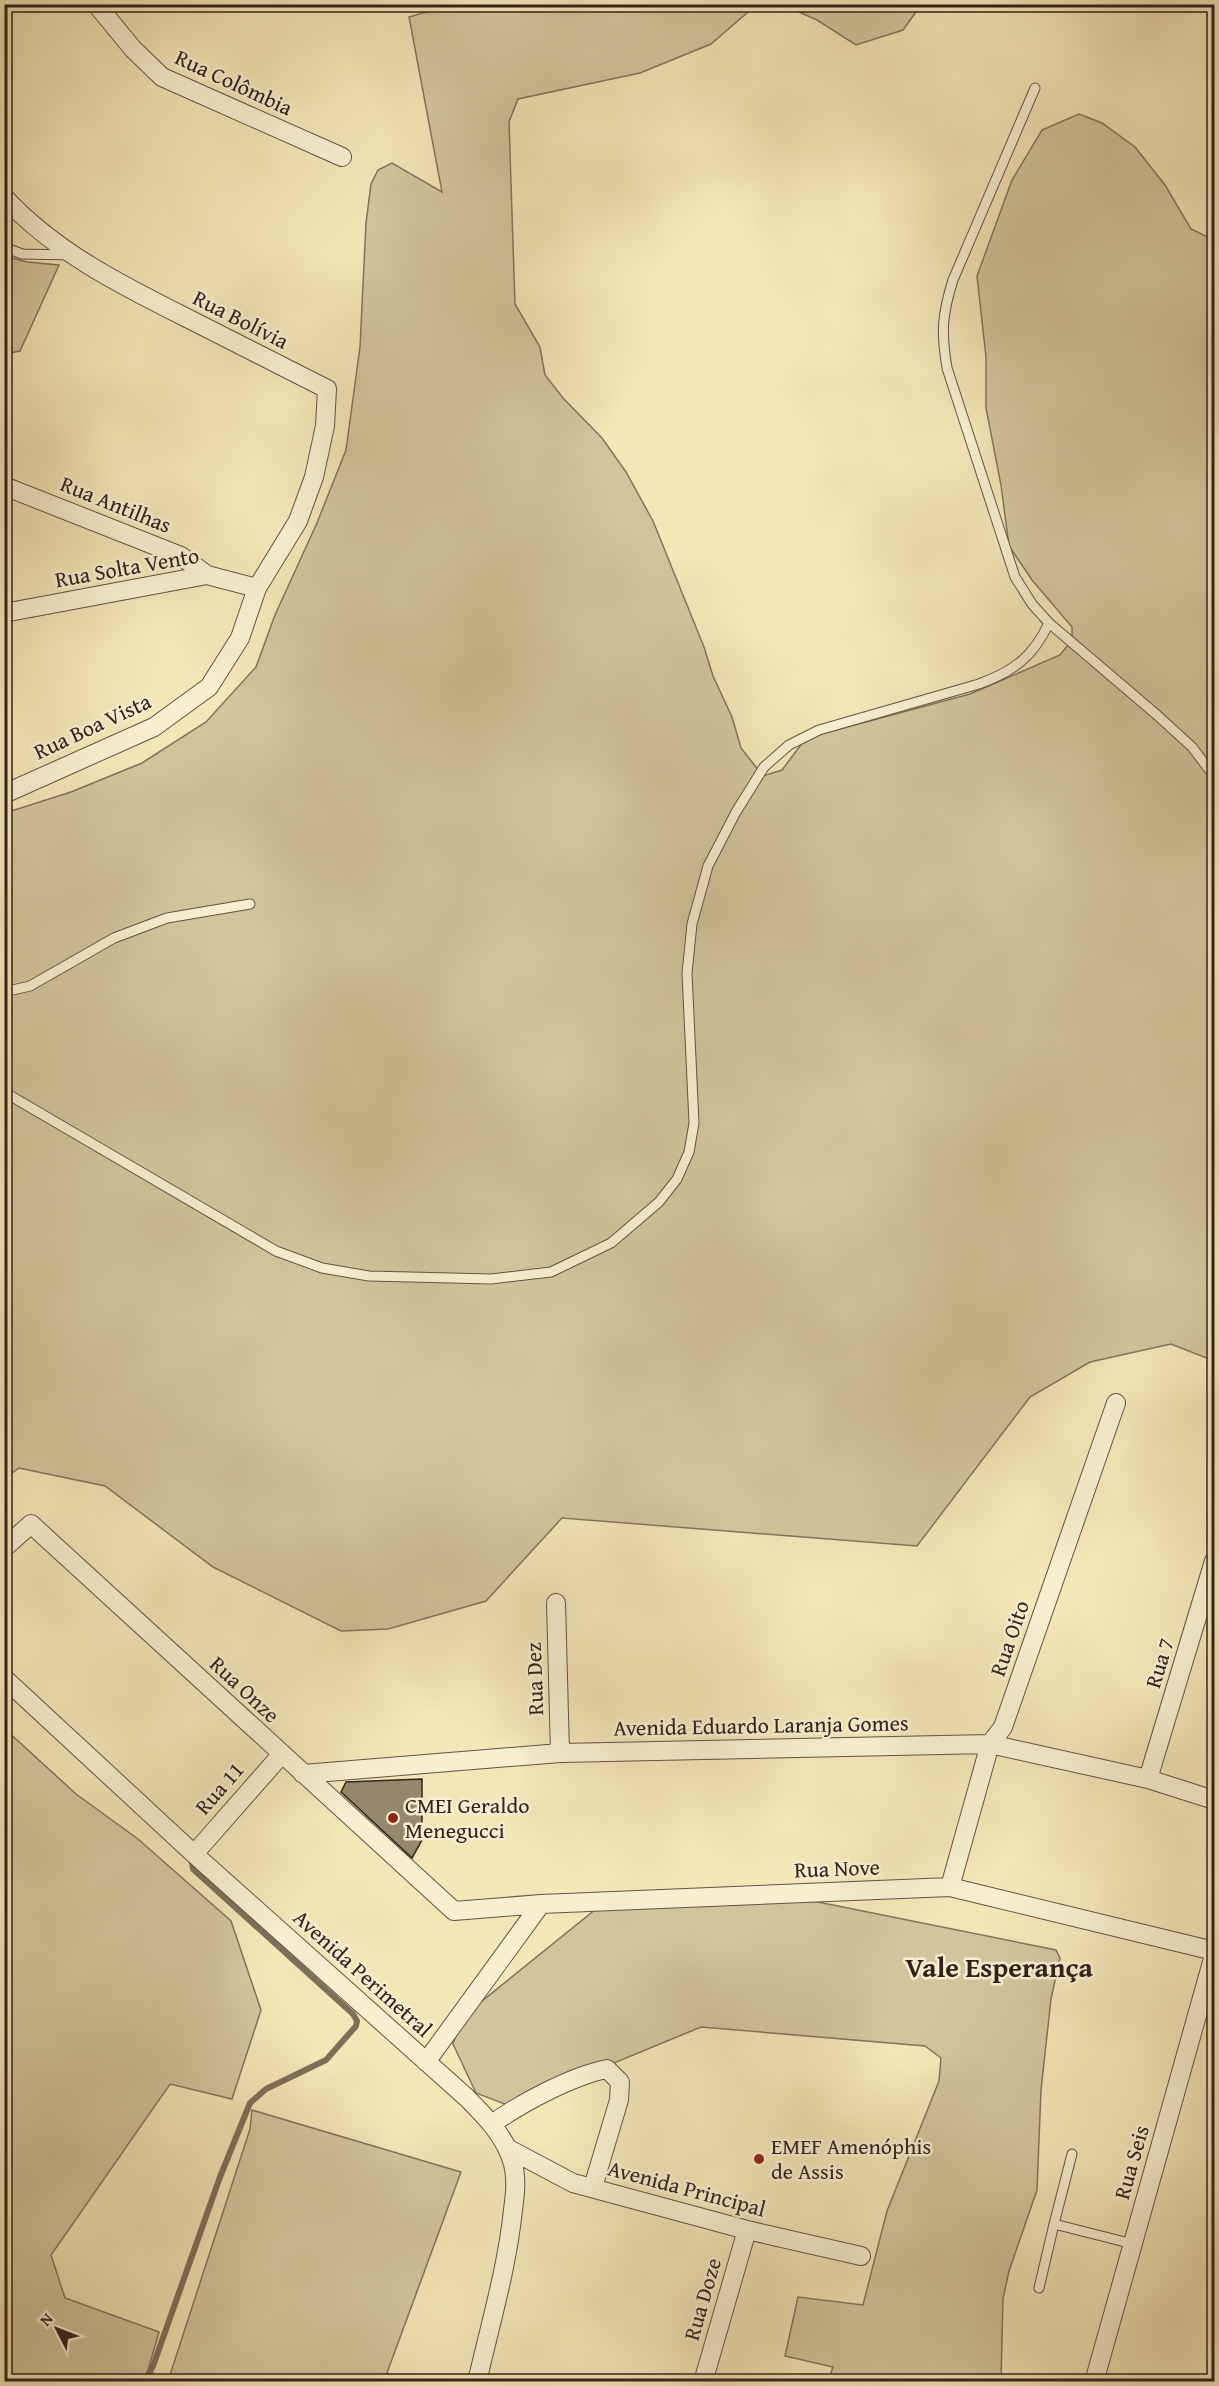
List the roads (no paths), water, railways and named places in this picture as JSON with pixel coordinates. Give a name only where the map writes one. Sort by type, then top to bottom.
[{"type":"street","name":"Rua Colômbia","points":[[96,4],[132,49],[162,77],[342,156]]},
{"type":"street","name":"Rua Bolívia","points":[[4,197],[44,235],[73,256],[132,291],[327,388],[325,426],[314,477],[298,520],[285,542]]},
{"type":"street","name":"Rua Antilhas","points":[[4,486],[181,556],[207,574]]},
{"type":"street","name":"Rua Boa Vista","points":[[4,794],[154,727],[209,687],[240,638],[257,588],[285,542]]},
{"type":"street","name":"Rua Solta Vento","points":[[4,614],[207,574],[257,588]]},
{"type":"street","name":"Rua Oito","points":[[950,1887],[990,1744],[1003,1727],[1116,1403]]},
{"type":"street","name":"Rua Onze","points":[[4,1548],[31,1524],[454,1911]]},
{"type":"street","name":"Rua 7","points":[[1148,1779],[1215,1561]]},
{"type":"street","name":"Rua Dez","points":[[556,1603],[560,1754]]},
{"type":"street","name":"Avenida Perimetral","points":[[4,1678],[194,1854],[466,2097],[492,2124],[507,2148],[513,2165],[515,2182],[510,2238],[477,2382]]},
{"type":"street","name":"Avenida Eduardo Laranja Gomes","points":[[303,1774],[560,1754],[990,1744],[1148,1779],[1215,1800]]},
{"type":"street","name":"Rua 11","points":[[194,1854],[281,1755]]},
{"type":"street","name":"Rua Nove","points":[[454,1911],[540,1904],[950,1887],[1215,1953]]},
{"type":"street","points":[[426,2062],[540,1904]]},
{"type":"street","name":"Rua Seis","points":[[1094,2382],[1215,1953]]},
{"type":"street","points":[[492,2124],[503,2115],[564,2083],[607,2069],[620,2082],[619,2100],[593,2187]]},
{"type":"street","name":"Avenida Principal","points":[[507,2148],[573,2183],[747,2230],[861,2256]]},
{"type":"street","name":"Rua Doze","points":[[703,2382],[747,2230]]},
{"type":"lane","points":[[1035,88],[953,280],[944,309],[942,338],[946,368],[1015,577],[1032,604],[1049,623],[1192,747],[1215,776]]},
{"type":"lane","points":[[4,247],[22,254],[73,256]]},
{"type":"lane","points":[[4,1092],[276,1251],[322,1268],[369,1276],[491,1280],[551,1272],[611,1243],[659,1202],[677,1179],[689,1152],[694,1123],[687,973],[692,924],[708,866],[736,812],[764,767],[789,745],[819,730],[1004,675],[1025,660],[1041,640],[1049,623]]},
{"type":"lane","points":[[4,992],[30,986],[114,938],[167,918],[250,904]]},
{"type":"lane","points":[[1039,2288],[1072,2154]]},
{"type":"lane","points":[[1054,2224],[1133,2244]]},
{"type":"waterway","points":[[138,2382],[147,2376],[153,2366],[220,2177],[250,2103],[266,2089],[326,2060],[356,2026],[357,2021],[353,2014],[193,1869],[191,1857]]},
{"type":"place","name":"CMEI Geraldo Menegucci","points":[[393,1818]]},
{"type":"place","name":"EMEF Amenóphis de Assis","points":[[759,2159]]},
{"type":"district","name":"Vale Esperança","points":[[999,1967]]}]
